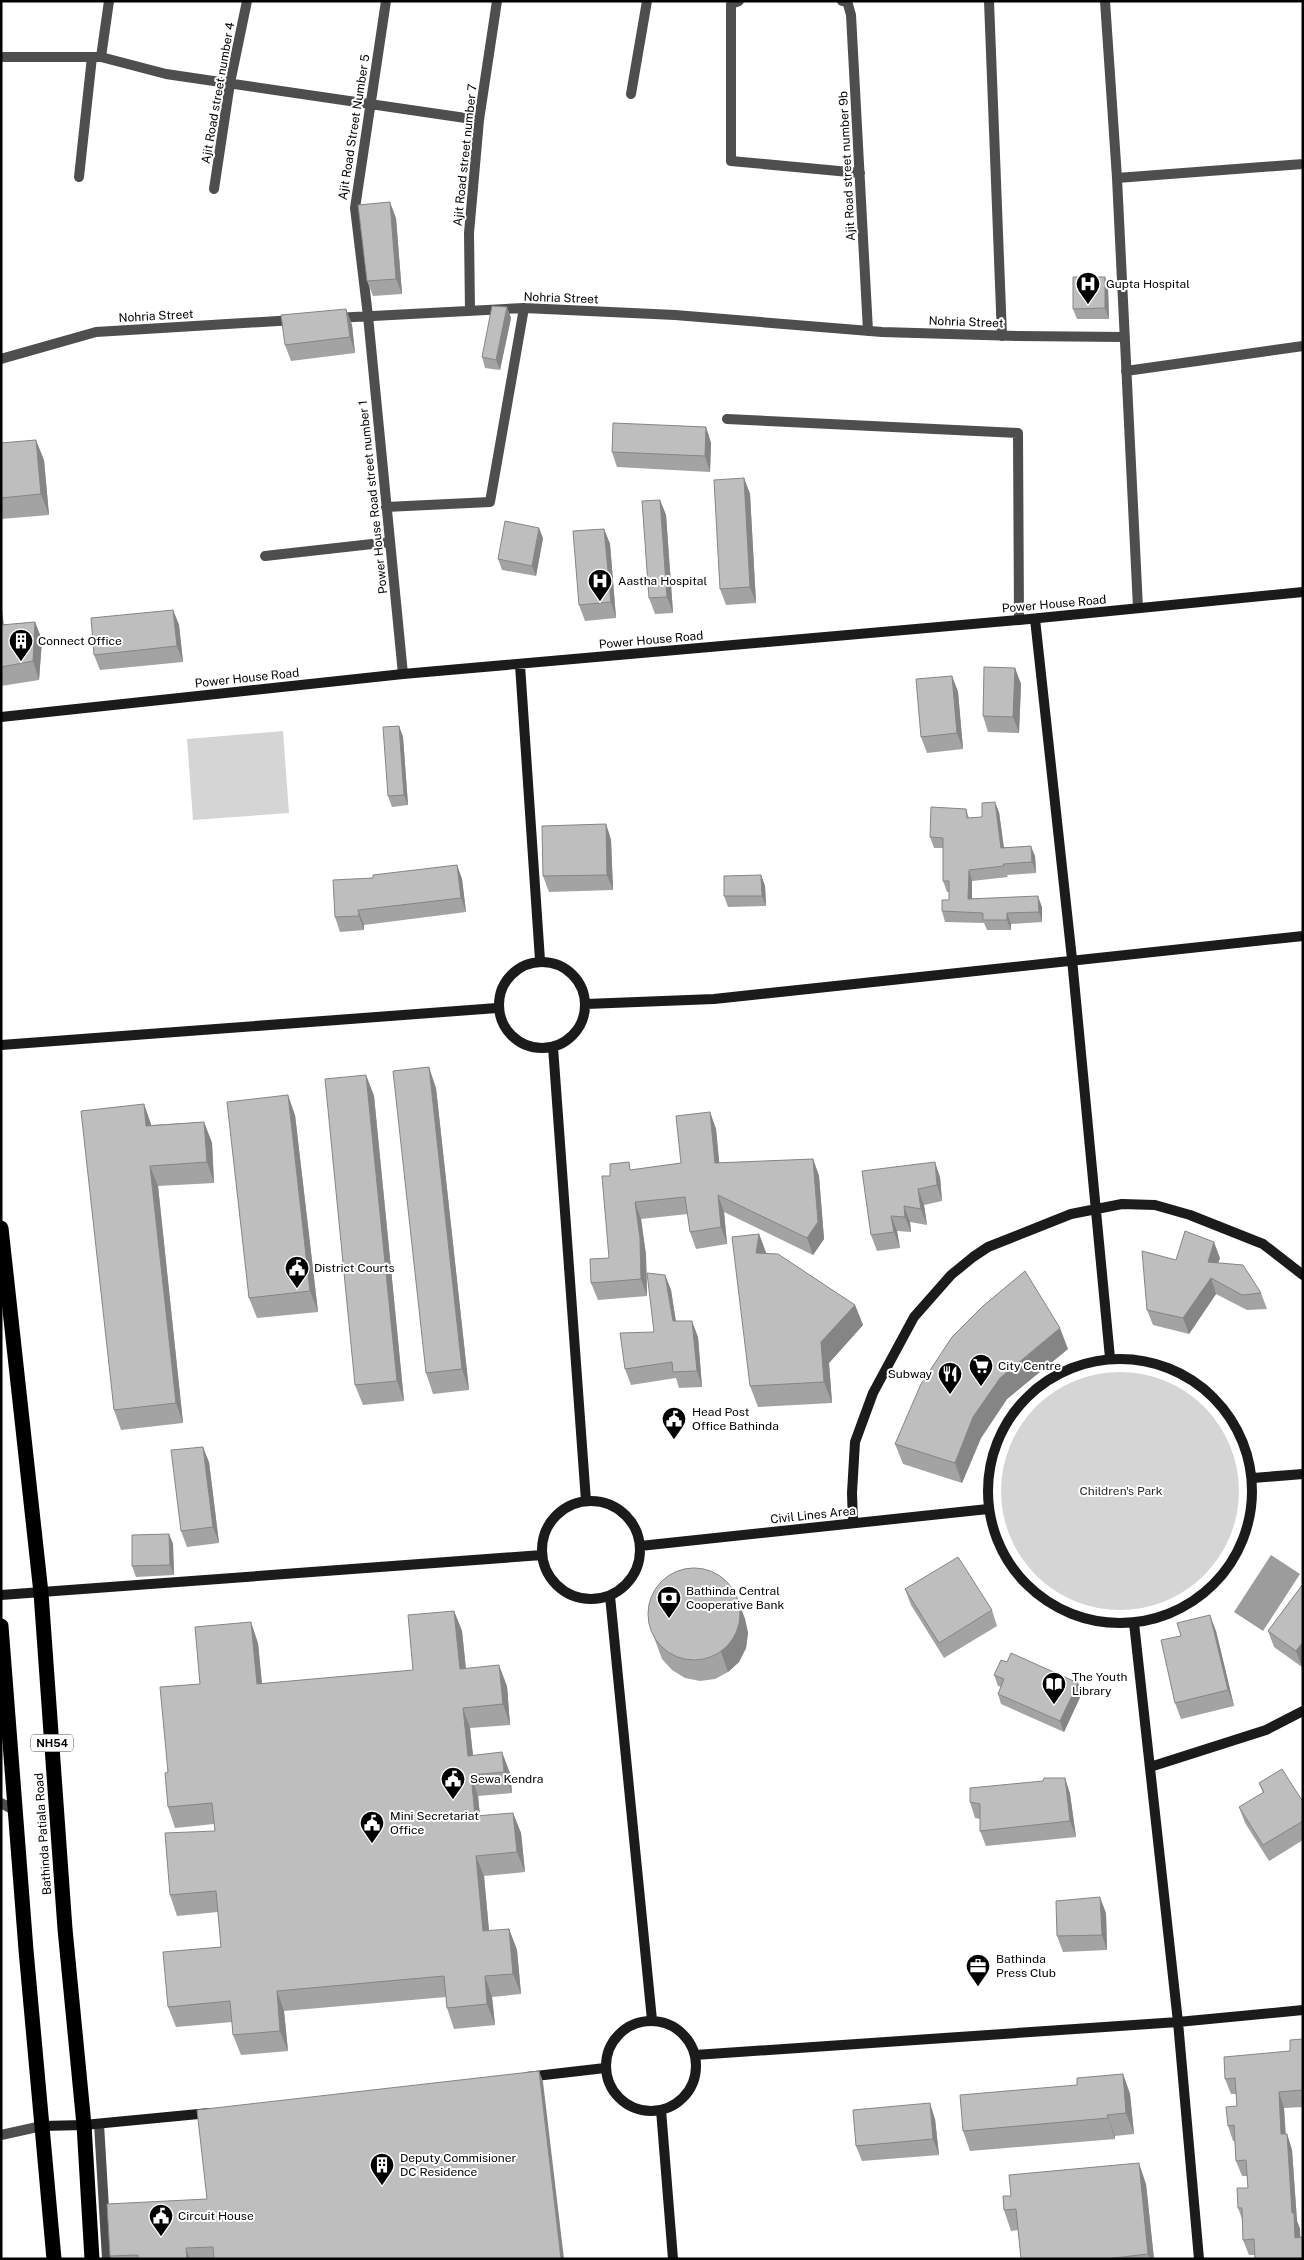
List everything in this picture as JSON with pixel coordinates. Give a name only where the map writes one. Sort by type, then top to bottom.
[{"type":"highway","name":"Bathinda Patiala Road","points":[[1,1228],[41,1592],[65,1929],[92,2125],[92,2259]]},
{"type":"highway","points":[[1,1626],[8,1807],[42,2126],[54,2259]]},
{"type":"street","points":[[79,178],[96,56],[109,1]]},
{"type":"street","name":"Ajit Road street number 4","points":[[214,189],[230,83],[247,1]]},
{"type":"street","name":"Ajit Road Street Number 5","points":[[368,316],[354,208],[386,1]]},
{"type":"street","name":"Ajit Road street number 7","points":[[470,311],[469,233],[479,120],[497,1]]},
{"type":"street","points":[[631,94],[647,1]]},
{"type":"street","points":[[739,1],[731,4],[731,161],[860,173]]},
{"type":"street","points":[[842,1],[847,1]]},
{"type":"street","name":"Ajit Road street number 9b","points":[[847,1],[852,15],[868,331]]},
{"type":"street","points":[[989,1],[1002,336]]},
{"type":"street","points":[[1105,1],[1117,178],[1138,608]]},
{"type":"street","points":[[1,57],[96,56],[166,74],[479,120]]},
{"type":"street","points":[[1117,178],[1303,164]]},
{"type":"street","points":[[386,507],[490,502],[524,308]]},
{"type":"street","name":"Nohria Street","points":[[320,319],[524,308],[675,315],[868,331],[1002,336],[1124,337]]},
{"type":"street","name":"Power House Road street number 1","points":[[368,316],[403,674]]},
{"type":"street","name":"Nohria Street","points":[[1,359],[96,332],[301,320]]},
{"type":"street","points":[[1126,371],[1303,346]]},
{"type":"street","points":[[727,419],[1018,433],[1019,620]]},
{"type":"street","points":[[265,556],[390,542]]},
{"type":"street","name":"Power House Road","points":[[1,717],[403,674],[1019,620],[1303,592]]},
{"type":"street","points":[[1035,618],[1072,959],[1110,1358]]},
{"type":"street","points":[[520,665],[540,960]]},
{"type":"street","points":[[586,1004],[714,999],[1072,959],[1303,936]]},
{"type":"street","points":[[540,960],[564,966],[581,984],[586,1004],[580,1026],[567,1040],[553,1047],[543,1049],[521,1044],[503,1027],[497,1008],[503,983],[518,967],[540,960]]},
{"type":"street","points":[[1,1044],[497,1008]]},
{"type":"street","points":[[553,1047],[586,1501]]},
{"type":"street","points":[[853,1523],[854,1456],[858,1430],[873,1393],[914,1317],[951,1275],[988,1247],[1071,1214],[1097,1211],[1122,1204],[1155,1205],[1190,1215],[1263,1244],[1303,1275]]},
{"type":"street","points":[[1110,1358],[1151,1362],[1190,1377],[1221,1404],[1243,1438],[1253,1478],[1251,1520],[1235,1558],[1209,1590],[1174,1612],[1134,1622],[1094,1621],[1055,1606],[1023,1582],[1000,1548],[988,1509],[989,1465],[1004,1425],[1031,1392],[1068,1368],[1110,1358]]},
{"type":"street","points":[[1253,1478],[1303,1474]]},
{"type":"street","points":[[586,1501],[602,1502],[616,1508],[628,1518],[636,1531],[640,1546],[639,1561],[633,1576],[623,1588],[610,1596],[595,1599],[580,1598],[565,1592],[554,1582],[546,1569],[542,1555],[543,1539],[548,1525],[558,1513],[572,1505],[586,1501]]},
{"type":"street","name":"Civil Lines Area","points":[[640,1546],[988,1509]]},
{"type":"street","points":[[1,1595],[542,1555]]},
{"type":"street","points":[[610,1596],[652,2020]]},
{"type":"street","points":[[1134,1622],[1178,2022],[1199,2259]]},
{"type":"street","points":[[1150,1767],[1266,1730],[1303,1711]]},
{"type":"street","points":[[695,2055],[1178,2022],[1303,2010]]},
{"type":"street","points":[[652,2020],[667,2023],[680,2030],[690,2041],[697,2069],[693,2083],[686,2096],[675,2105],[661,2110],[648,2111],[635,2108],[623,2102],[614,2092],[608,2081],[605,2068],[607,2053],[614,2040],[624,2029],[637,2022],[652,2020]]},
{"type":"street","points":[[513,2078],[605,2068]]},
{"type":"street","points":[[661,2110],[672,2259]]},
{"type":"street","points":[[1,2135],[42,2126],[92,2125],[220,2112]]},
{"type":"street","points":[[92,2125],[106,2259]]},
{"type":"green space","points":[[283,731],[289,813],[193,820],[187,739]]},
{"type":"green space","name":"Children's Park","points":[[1120,1372],[1143,1375],[1165,1381],[1186,1392],[1204,1407],[1219,1425],[1230,1446],[1236,1468],[1239,1491],[1236,1514],[1230,1536],[1219,1557],[1204,1575],[1186,1590],[1165,1601],[1143,1607],[1120,1610],[1097,1607],[1075,1601],[1054,1590],[1036,1575],[1021,1557],[1010,1536],[1004,1514],[1001,1491],[1004,1468],[1010,1446],[1021,1425],[1036,1407],[1054,1392],[1075,1381],[1097,1375]]},
{"type":"shaded area","points":[[1271,1555],[1300,1574],[1263,1631],[1234,1612]]},
{"type":"building","points":[[390,202],[396,279],[367,281],[358,205]]},
{"type":"building","points":[[1073,277],[1105,277],[1105,308],[1073,309]]},
{"type":"building","points":[[492,306],[507,307],[496,360],[482,357]]},
{"type":"building","points":[[346,309],[350,337],[285,345],[281,315]]},
{"type":"building","points":[[613,423],[706,427],[705,456],[612,452]]},
{"type":"building","points":[[36,440],[41,494],[1,498],[1,443]]},
{"type":"building","points":[[744,478],[750,587],[720,589],[714,480]]},
{"type":"building","points":[[660,500],[667,597],[649,598],[642,501]]},
{"type":"building","points":[[505,521],[539,528],[532,566],[498,559]]},
{"type":"building","points":[[604,529],[611,602],[579,605],[573,531]]},
{"type":"building","points":[[173,610],[177,646],[94,655],[91,618]]},
{"type":"building","points":[[35,622],[33,661],[1,667],[1,625]]},
{"type":"building","points":[[984,667],[1015,668],[1013,717],[983,716]]},
{"type":"building","points":[[952,676],[957,733],[921,737],[916,679]]},
{"type":"building","points":[[399,726],[404,795],[388,796],[383,727]]},
{"type":"building","points":[[995,802],[1001,848],[1031,846],[1032,862],[1003,864],[1004,866],[969,870],[968,899],[1038,896],[1039,912],[1007,913],[1007,920],[983,920],[983,913],[942,911],[942,900],[949,900],[949,881],[943,881],[943,838],[930,837],[931,807],[966,809],[967,818],[982,817],[982,803]]},
{"type":"building","points":[[606,824],[607,875],[543,876],[542,826]]},
{"type":"building","points":[[457,865],[461,898],[358,910],[359,916],[335,917],[333,880],[373,878],[373,875]]},
{"type":"building","points":[[761,875],[762,896],[724,896],[724,876]]},
{"type":"building","points":[[429,1067],[462,1369],[426,1373],[393,1071]]},
{"type":"building","points":[[366,1075],[397,1381],[355,1385],[325,1079]]},
{"type":"building","points":[[288,1095],[310,1291],[249,1298],[227,1102]]},
{"type":"building","points":[[144,1104],[146,1126],[204,1122],[207,1162],[150,1166],[176,1403],[114,1410],[81,1111]]},
{"type":"building","points":[[710,1112],[715,1163],[813,1159],[818,1222],[807,1238],[718,1195],[721,1227],[690,1232],[685,1197],[635,1202],[640,1238],[641,1279],[591,1283],[590,1259],[609,1258],[602,1176],[610,1176],[610,1164],[629,1162],[630,1170],[681,1163],[676,1116]]},
{"type":"building","points":[[935,1162],[937,1185],[918,1189],[921,1209],[904,1206],[905,1217],[891,1216],[894,1232],[871,1235],[862,1171]]},
{"type":"building","points":[[1185,1231],[1214,1242],[1208,1262],[1243,1265],[1261,1293],[1242,1295],[1211,1278],[1183,1318],[1147,1310],[1142,1251],[1176,1260]]},
{"type":"building","points":[[759,1234],[756,1253],[778,1254],[855,1305],[821,1342],[824,1382],[750,1386],[732,1237]]},
{"type":"building","name":"City Centre","points":[[1025,1271],[1060,1328],[1000,1378],[973,1417],[955,1463],[895,1444],[921,1384],[952,1337],[983,1306]]},
{"type":"building","points":[[647,1273],[665,1275],[673,1321],[692,1321],[697,1371],[673,1372],[672,1362],[625,1369],[620,1333],[654,1332]]},
{"type":"building","points":[[203,1447],[213,1527],[181,1531],[171,1450]]},
{"type":"building","points":[[169,1534],[170,1565],[132,1566],[132,1535]]},
{"type":"building","points":[[958,1557],[992,1610],[939,1643],[905,1589]]},
{"type":"building","points":[[694,1568],[712,1572],[726,1582],[736,1596],[740,1614],[736,1632],[726,1646],[712,1656],[694,1660],[676,1656],[662,1646],[652,1632],[648,1614],[652,1596],[662,1582],[676,1572]]},
{"type":"building","points":[[1303,1584],[1303,1642],[1296,1651],[1268,1631]]},
{"type":"building","name":"Mini Secretariat Office","points":[[454,1611],[460,1669],[499,1665],[503,1704],[463,1708],[468,1756],[502,1752],[504,1772],[471,1775],[475,1816],[513,1813],[517,1852],[476,1856],[483,1931],[509,1929],[513,1974],[485,1976],[487,2004],[447,2008],[444,1976],[277,1991],[280,2031],[233,2035],[230,2001],[168,2007],[163,1952],[221,1947],[216,1891],[170,1895],[165,1833],[215,1831],[212,1803],[168,1807],[165,1773],[168,1772],[160,1687],[200,1684],[195,1627],[251,1622],[257,1684],[413,1670],[408,1615]]},
{"type":"building","points":[[1210,1615],[1228,1690],[1175,1703],[1161,1640],[1181,1636],[1177,1623]]},
{"type":"building","points":[[1011,1653],[1078,1683],[1060,1721],[998,1694],[1004,1679],[994,1675],[1001,1660],[1007,1662]]},
{"type":"building","points":[[1282,1769],[1303,1802],[1303,1821],[1263,1845],[1239,1807],[1264,1792],[1259,1783]]},
{"type":"building","points":[[1044,1778],[1065,1778],[1070,1821],[980,1831],[980,1804],[970,1802],[970,1788],[1043,1781]]},
{"type":"building","points":[[1100,1897],[1102,1935],[1057,1936],[1056,1901]]},
{"type":"building","points":[[1303,2039],[1303,2090],[1279,2092],[1281,2134],[1287,2134],[1295,2238],[1303,2237],[1303,2259],[1255,2259],[1254,2239],[1243,2240],[1242,2208],[1238,2208],[1237,2188],[1248,2188],[1246,2160],[1236,2161],[1234,2125],[1228,2126],[1226,2107],[1237,2106],[1235,2078],[1225,2079],[1224,2057],[1290,2051],[1290,2040]]},
{"type":"building","name":"Deputy Commisioner DC Residence","points":[[539,2071],[561,2259],[214,2259],[213,2247],[186,2248],[187,2259],[138,2259],[138,2255],[110,2256],[107,2204],[207,2199],[197,2110]]},
{"type":"building","points":[[1123,2074],[1126,2113],[1107,2115],[1108,2118],[963,2131],[960,2095],[1077,2085],[1077,2078]]},
{"type":"building","points":[[930,2103],[933,2139],[856,2146],[853,2110]]},
{"type":"building","points":[[1139,2163],[1148,2254],[1105,2259],[1021,2259],[1016,2209],[1004,2210],[1003,2196],[1011,2196],[1009,2175]]},
{"type":"place","name":"Gupta Hospital","points":[[1088,305]]},
{"type":"place","name":"Aastha Hospital","points":[[600,602]]},
{"type":"place","name":"Connect Office","points":[[21,662]]},
{"type":"place","name":"District Courts","points":[[297,1289]]},
{"type":"place","name":"City Centre","points":[[981,1387]]},
{"type":"place","name":"Subway","points":[[950,1395]]},
{"type":"place","name":"Head Post Office Bathinda","points":[[674,1440]]},
{"type":"place","name":"Bathinda Central Cooperative Bank","points":[[669,1619]]},
{"type":"place","name":"The Youth Library","points":[[1054,1705]]},
{"type":"place","name":"Sewa Kendra","points":[[453,1800]]},
{"type":"place","name":"Mini Secretariat Office","points":[[372,1844]]},
{"type":"place","name":"Bathinda Press Club","points":[[978,1987]]},
{"type":"place","name":"Deputy Commisioner DC Residence","points":[[382,2186]]},
{"type":"place","name":"Circuit House","points":[[161,2237]]}]
